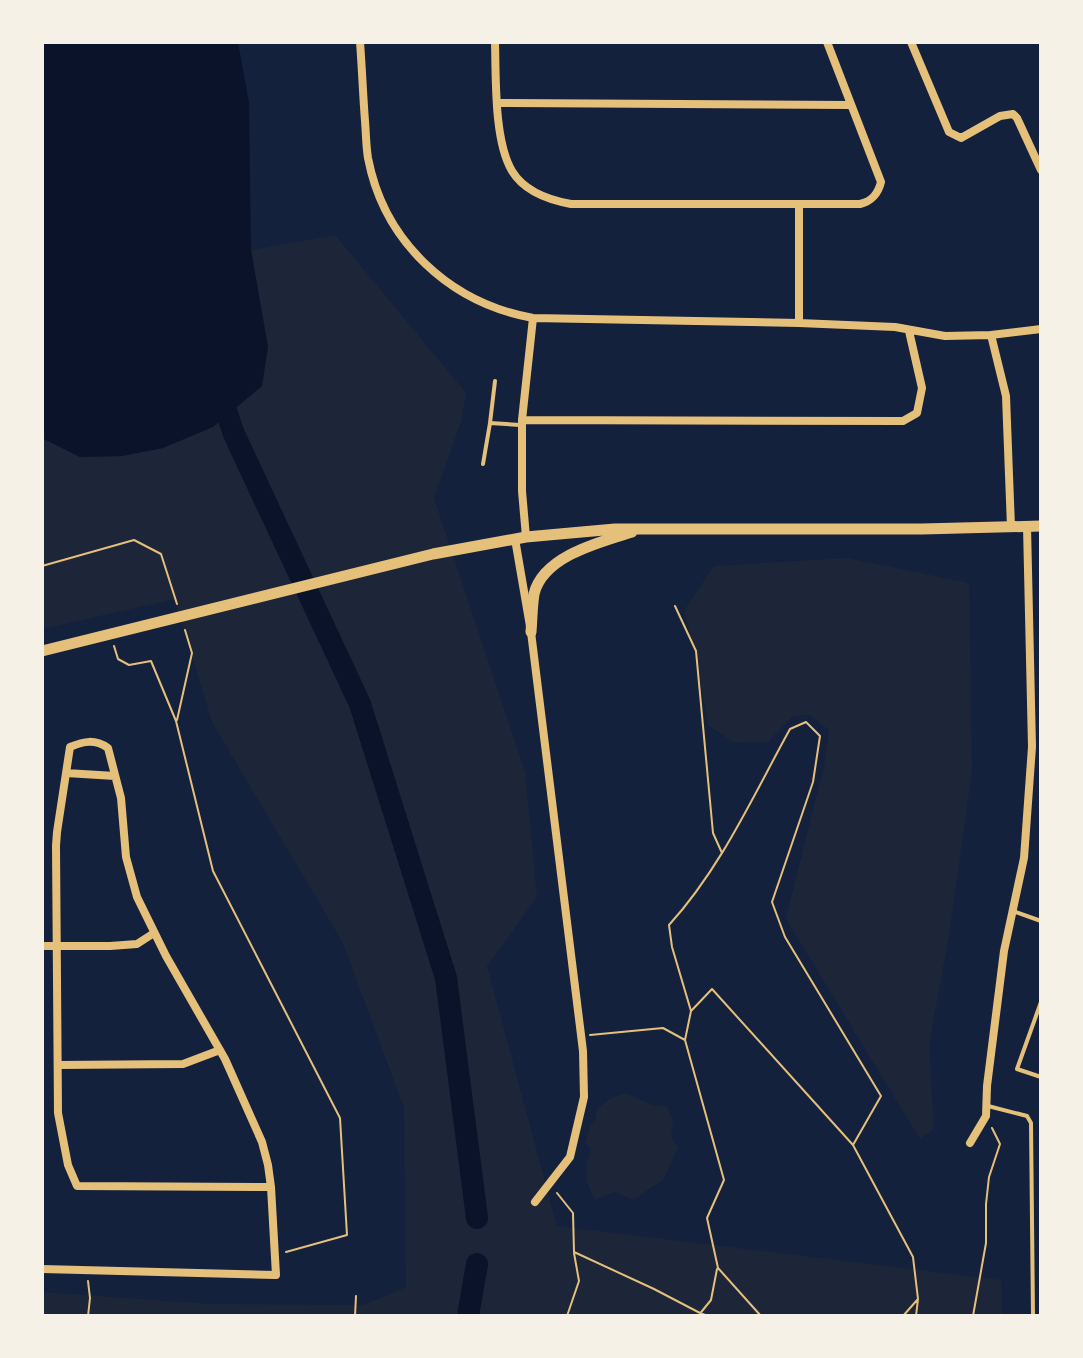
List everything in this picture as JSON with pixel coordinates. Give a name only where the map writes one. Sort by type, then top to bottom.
[{"type":"main road","points":[[42,651],[433,554],[521,538],[615,529],[1041,526]]},
{"type":"main road","points":[[531,632],[535,591],[549,570],[567,555],[644,529]]},
{"type":"street","points":[[360,42],[368,157],[376,190],[391,221],[417,256],[436,275],[469,297],[512,314],[533,318],[895,327],[945,336],[1041,329]]},
{"type":"street","points":[[495,42],[504,152],[513,174],[531,190],[552,200],[571,204],[860,204],[868,202],[881,182],[827,42]]},
{"type":"street","points":[[911,42],[949,132],[961,138],[1000,116],[1013,114],[1041,170]]},
{"type":"street","points":[[498,103],[850,105]]},
{"type":"street","points":[[799,204],[799,323]]},
{"type":"street","points":[[533,318],[522,422],[521,538],[581,1036],[584,1097],[570,1157],[535,1202]]},
{"type":"street","points":[[522,422],[903,421],[917,413],[922,388],[909,331]]},
{"type":"street","points":[[991,335],[1006,396],[1011,527]]},
{"type":"street","points":[[970,1143],[986,1116],[1004,951],[1024,858],[1032,747],[1027,526]]},
{"type":"street","points":[[42,1269],[276,1275],[271,1187],[262,1142],[220,1050],[137,897],[126,857],[121,798],[108,748],[92,741],[70,747],[57,832],[58,1113],[68,1165],[77,1186],[271,1187]]},
{"type":"street","points":[[66,773],[115,776]]},
{"type":"street","points":[[43,946],[137,944],[154,933]]},
{"type":"street","points":[[58,1065],[183,1064],[220,1050]]},
{"type":"lane","points":[[483,464],[495,381]]},
{"type":"lane","points":[[490,423],[522,422]]},
{"type":"lane","points":[[1013,911],[1041,921]]},
{"type":"lane","points":[[1041,1002],[1017,1069],[1041,1077]]},
{"type":"lane","points":[[986,1106],[1027,1116],[1031,1123],[1033,1316]]},
{"type":"path","points":[[42,566],[134,540],[161,554],[179,611]]},
{"type":"path","points":[[675,606],[696,651],[713,833],[722,854]]},
{"type":"path","points":[[176,721],[192,653],[183,625]]},
{"type":"path","points":[[111,633],[118,659],[129,665],[151,661],[176,721],[213,871],[340,1118],[347,1235],[276,1255]]},
{"type":"path","points":[[699,1315],[711,1300],[718,1268],[707,1218],[724,1180],[685,1040],[691,1011],[672,947],[669,925],[691,901],[722,854],[790,729],[806,722],[820,736],[813,782],[772,902],[785,937],[881,1096],[853,1145]]},
{"type":"path","points":[[691,1011],[712,989],[853,1145],[913,1257],[918,1299],[916,1316]]},
{"type":"path","points":[[581,1036],[663,1028],[685,1040]]},
{"type":"path","points":[[973,1316],[986,1243],[989,1177],[1000,1144],[986,1116]]},
{"type":"path","points":[[549,1183],[573,1213],[574,1252],[579,1281],[567,1316]]},
{"type":"path","points":[[574,1252],[654,1289],[699,1315],[708,1316]]},
{"type":"path","points":[[718,1268],[761,1316]]},
{"type":"path","points":[[87,1270],[88,1316]]},
{"type":"path","points":[[355,1316],[356,1296]]},
{"type":"path","points":[[903,1316],[918,1299]]},
{"type":"shaded area","points":[[42,42],[238,42],[249,103],[251,250],[268,347],[262,386],[213,427],[163,448],[122,456],[80,457],[42,438]]},
{"type":"shaded area","points":[[335,235],[466,393],[462,419],[434,498],[525,772],[537,897],[487,966],[557,1226],[1001,1280],[1002,1316],[42,1316],[42,1292],[209,1304],[364,1305],[406,1287],[404,1108],[343,943],[212,722],[175,599],[42,629],[42,438],[80,457],[122,456],[163,448],[268,347],[251,250]]},
{"type":"shaded area","points":[[847,558],[969,583],[972,771],[950,929],[929,1046],[934,1129],[920,1139],[786,919],[824,766],[829,730],[809,715],[793,716],[767,743],[733,742],[708,725],[696,655],[684,611],[714,566]]},
{"type":"shaded area","points":[[626,1093],[652,1105],[667,1106],[673,1121],[671,1137],[678,1148],[664,1179],[633,1200],[615,1192],[595,1200],[586,1175],[591,1149],[585,1143],[591,1124],[595,1122],[597,1109],[611,1098]]},
{"type":"waterway","points":[[218,387],[234,434],[360,704],[446,978],[477,1218]]},
{"type":"waterway","points":[[468,1316],[477,1264]]}]
